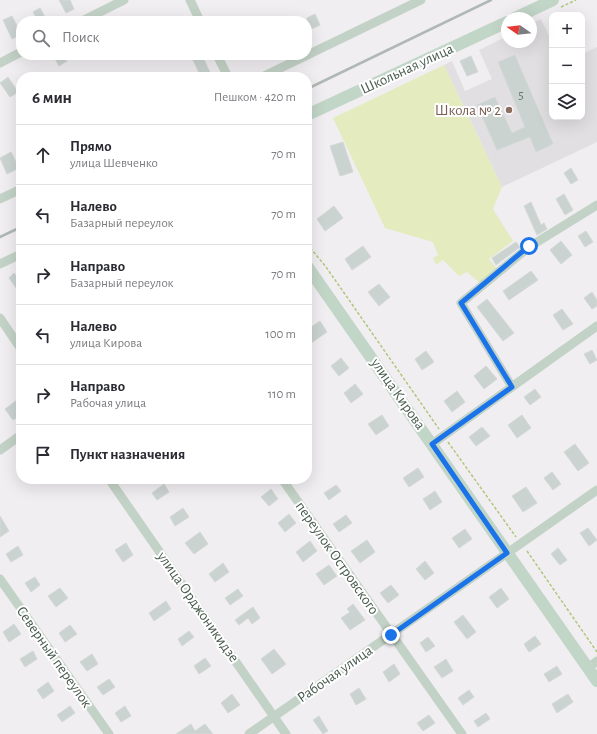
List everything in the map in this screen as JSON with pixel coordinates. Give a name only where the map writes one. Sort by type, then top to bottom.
[{"type":"main road","points":[[528,12],[553,0]]},
{"type":"main road","name":"Школьная улица","points":[[312,113],[501,25]]},
{"type":"main road","name":"улица Кирова","points":[[312,273],[507,553],[592,664],[597,682]]},
{"type":"street","points":[[92,16],[124,0]]},
{"type":"street","points":[[190,0],[198,16]]},
{"type":"street","points":[[312,53],[421,0]]},
{"type":"street","points":[[0,63],[16,55]]},
{"type":"street","points":[[220,60],[226,72]]},
{"type":"street","points":[[272,72],[297,60]]},
{"type":"street","points":[[0,199],[16,191]]},
{"type":"street","points":[[512,387],[461,303],[529,246],[597,205]]},
{"type":"street","points":[[0,264],[16,256]]},
{"type":"street","points":[[0,318],[16,342]]},
{"type":"street","points":[[432,444],[597,326]]},
{"type":"street","points":[[0,450],[16,439]]},
{"type":"street","name":"улица Орджоникидзе","points":[[112,484],[286,734]]},
{"type":"street","name":"переулок Островского","points":[[285,484],[462,734]]},
{"type":"street","name":"Рабочая улица","points":[[249,734],[597,490]]},
{"type":"street","name":"Северный переулок","points":[[0,579],[109,734]]},
{"type":"path","points":[[312,250],[326,267],[597,652]]},
{"type":"shaded area","name":"Школа № 2","points":[[541,19],[549,36],[549,120],[585,120],[585,53],[597,47],[597,142],[502,187],[444,65],[452,61],[465,91],[492,79],[479,50],[501,39],[501,48],[537,48],[537,21]]},
{"type":"green space","points":[[444,65],[502,187],[493,209],[513,241],[489,259],[498,270],[480,283],[467,272],[459,276],[443,260],[436,265],[433,258],[438,255],[433,242],[385,228],[333,118]]},
{"type":"building","points":[[59,0],[70,0],[74,9],[66,13]]},
{"type":"building","points":[[40,8],[44,16],[35,16],[33,12]]},
{"type":"building","points":[[315,14],[320,25],[312,29],[312,16]]},
{"type":"building","points":[[12,16],[16,24],[16,37],[12,39],[3,20]]},
{"type":"building","points":[[515,55],[553,144],[536,152],[530,137],[497,150],[477,105],[495,97],[512,133],[525,127],[498,62]]},
{"type":"building","points":[[471,56],[478,72],[467,76],[460,61]]},
{"type":"building","points":[[56,60],[66,60],[67,61],[59,66]]},
{"type":"building","points":[[193,60],[204,60],[210,72],[199,72]]},
{"type":"building","points":[[8,77],[16,89],[16,93],[10,97],[0,83]]},
{"type":"building","points":[[343,142],[353,172],[340,176],[330,146]]},
{"type":"building","points":[[11,152],[16,162],[16,170],[7,174],[0,158]]},
{"type":"building","points":[[571,168],[578,180],[571,184],[564,173]]},
{"type":"building","points":[[564,194],[573,210],[565,215],[556,199]]},
{"type":"building","points":[[531,202],[541,225],[544,223],[547,229],[537,235],[524,206]]},
{"type":"building","points":[[334,206],[343,218],[325,231],[317,219]]},
{"type":"building","points":[[586,231],[593,242],[585,247],[578,236]]},
{"type":"building","points":[[561,241],[572,255],[561,264],[550,250]]},
{"type":"building","points":[[516,242],[520,247],[496,265],[492,258]]},
{"type":"building","points":[[363,246],[371,257],[352,270],[345,259]]},
{"type":"building","points":[[531,271],[538,280],[509,300],[503,291]]},
{"type":"building","points":[[14,273],[16,276],[16,288],[9,278]]},
{"type":"building","points":[[379,284],[390,297],[379,306],[368,292]]},
{"type":"building","points":[[592,292],[597,300],[597,306],[592,309],[584,298]]},
{"type":"building","points":[[487,299],[514,333],[503,341],[477,307]]},
{"type":"building","points":[[562,309],[573,324],[563,330],[553,315]]},
{"type":"building","points":[[320,321],[327,332],[312,342],[312,327]]},
{"type":"building","points":[[592,350],[597,360],[590,364],[584,354]]},
{"type":"building","points":[[426,351],[434,362],[422,370],[415,359]]},
{"type":"building","points":[[341,358],[349,368],[339,376],[331,366]]},
{"type":"building","points":[[486,366],[497,379],[484,389],[474,376]]},
{"type":"building","points":[[355,384],[363,394],[351,403],[344,393]]},
{"type":"building","points":[[535,389],[541,397],[530,405],[524,397]]},
{"type":"building","points":[[457,391],[465,402],[452,412],[444,401]]},
{"type":"building","points":[[16,401],[16,418],[13,420],[5,409]]},
{"type":"building","points":[[382,415],[389,426],[376,435],[368,424]]},
{"type":"building","points":[[522,415],[531,428],[517,438],[508,425]]},
{"type":"building","points":[[482,427],[490,436],[476,446],[469,437]]},
{"type":"building","points":[[575,444],[589,463],[578,471],[564,452]]},
{"type":"building","points":[[418,468],[424,477],[409,487],[403,478]]},
{"type":"building","points":[[552,472],[561,484],[553,490],[544,478]]},
{"type":"building","points":[[164,484],[169,492],[157,500],[152,493]]},
{"type":"building","points":[[336,485],[341,491],[329,500],[324,493]]},
{"type":"building","points":[[526,487],[537,503],[523,512],[512,496]]},
{"type":"building","points":[[271,489],[278,499],[269,506],[261,497]]},
{"type":"building","points":[[435,491],[442,502],[430,510],[423,499]]},
{"type":"building","points":[[183,508],[189,517],[175,526],[170,517]]},
{"type":"building","points":[[289,514],[296,523],[285,532],[278,523]]},
{"type":"building","points":[[346,515],[352,523],[339,532],[333,524]]},
{"type":"building","points":[[0,516],[9,531],[0,537]]},
{"type":"building","points":[[588,528],[597,540],[589,546],[580,533]]},
{"type":"building","points":[[465,529],[472,539],[459,548],[452,538]]},
{"type":"building","points":[[200,532],[208,544],[194,554],[185,543]]},
{"type":"building","points":[[367,540],[375,552],[360,563],[351,551]]},
{"type":"building","points":[[310,541],[317,551],[303,562],[296,552]]},
{"type":"building","points":[[126,543],[133,555],[123,562],[115,550]]},
{"type":"building","points":[[18,546],[23,555],[11,562],[6,554]]},
{"type":"building","points":[[558,548],[567,560],[560,565],[551,554]]},
{"type":"building","points":[[425,561],[434,573],[425,580],[416,569]]},
{"type":"building","points":[[223,563],[229,572],[215,582],[209,574]]},
{"type":"building","points":[[329,565],[337,576],[324,585],[316,574]]},
{"type":"building","points":[[35,577],[40,585],[31,592],[25,583]]},
{"type":"building","points":[[391,585],[399,595],[388,603],[380,593]]},
{"type":"building","points":[[60,588],[68,598],[56,607],[48,596]]},
{"type":"building","points":[[501,588],[509,599],[497,608],[489,597]]},
{"type":"building","points":[[238,589],[243,596],[230,605],[225,598]]},
{"type":"building","points":[[166,601],[171,609],[154,621],[149,613]]},
{"type":"building","points":[[353,604],[365,620],[350,630],[341,618],[350,612],[347,609]]},
{"type":"building","points":[[253,607],[260,618],[252,624],[248,618],[239,625],[235,620]]},
{"type":"building","points":[[463,615],[476,632],[467,639],[454,622]]},
{"type":"building","points":[[14,624],[21,634],[9,642],[3,632]]},
{"type":"building","points":[[70,625],[77,634],[65,642],[59,633]]},
{"type":"building","points":[[189,631],[194,637],[182,646],[178,639]]},
{"type":"building","points":[[535,636],[541,644],[529,652],[524,644]]},
{"type":"building","points":[[428,637],[435,646],[426,652],[420,643]]},
{"type":"building","points":[[274,649],[286,664],[272,674],[261,659]]},
{"type":"building","points":[[33,651],[37,659],[25,667],[20,659]]},
{"type":"building","points":[[92,654],[98,664],[87,671],[80,662]]},
{"type":"building","points":[[205,658],[211,666],[199,674],[194,666]]},
{"type":"building","points":[[446,659],[453,671],[442,678],[434,667]]},
{"type":"building","points":[[394,664],[400,674],[389,682],[383,672]]},
{"type":"building","points":[[557,666],[562,674],[549,682],[544,674]]},
{"type":"building","points":[[109,679],[115,687],[103,695],[97,687]]},
{"type":"building","points":[[48,682],[54,691],[43,699],[37,690]]},
{"type":"building","points":[[359,688],[366,699],[356,705],[350,694]]},
{"type":"building","points":[[469,690],[474,697],[463,705],[458,698]]},
{"type":"building","points":[[232,694],[240,705],[228,713],[221,703]]},
{"type":"building","points":[[568,694],[573,702],[557,713],[552,704]]},
{"type":"building","points":[[70,706],[75,713],[62,722],[57,715]]},
{"type":"building","points":[[125,706],[131,716],[121,722],[115,713]]},
{"type":"building","points":[[486,713],[490,719],[478,727],[474,721]]},
{"type":"building","points":[[429,715],[435,723],[423,731],[417,723]]},
{"type":"building","points":[[319,716],[328,731],[323,734],[313,720]]},
{"type":"building","points":[[191,724],[195,731],[205,724],[213,734],[176,734]]},
{"type":"railway","points":[[312,87],[491,0]]},
{"type":"railway","points":[[0,237],[16,229]]},
{"type":"place","name":"Школа № 2","points":[[509,110]]},
{"type":"route","points":[[391,635],[507,553],[432,444],[512,387],[461,303],[513,261],[529,246]]}]
